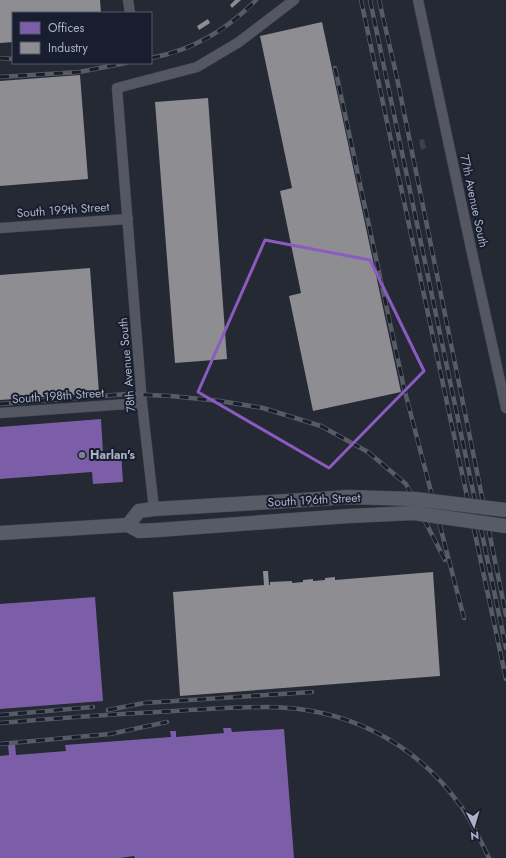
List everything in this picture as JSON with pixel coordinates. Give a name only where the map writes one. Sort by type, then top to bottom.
[{"type":"main road","name":"South 196th Street","points":[[128,525],[139,511],[154,509],[348,497],[415,499],[506,510]]},
{"type":"main road","name":"South 196th Street","points":[[0,533],[128,525],[139,530],[152,530],[413,513],[506,526]]},
{"type":"street","points":[[128,0],[130,12]]},
{"type":"street","name":"78th Avenue South","points":[[154,509],[142,403],[117,88],[197,67],[239,42],[294,0]]},
{"type":"street","name":"77th Avenue South","points":[[418,0],[506,408]]},
{"type":"street","name":"South 199th Street","points":[[0,228],[128,219]]},
{"type":"street","name":"South 198th Street","points":[[0,413],[142,403]]},
{"type":"highlighted area","points":[[265,240],[370,260],[424,371],[329,468],[198,392]]},
{"type":"building: Offices","points":[[101,419],[103,453],[121,452],[123,482],[93,484],[92,472],[0,479],[0,427]]},
{"type":"building: Offices","points":[[95,597],[103,701],[0,709],[0,604]]},
{"type":"building: Offices","points":[[223,728],[231,728],[232,732],[284,729],[294,858],[135,858],[134,856],[120,858],[0,858],[0,756],[9,755],[8,745],[15,744],[16,755],[66,751],[65,745],[171,737],[170,731],[176,731],[176,737],[224,733]]},
{"type":"building: Industry","points":[[0,0],[100,0],[101,12],[12,12],[12,42],[0,43]]},
{"type":"building: Industry","points":[[235,0],[241,0],[232,8],[230,5]]},
{"type":"building: Industry","points":[[208,19],[210,23],[199,30],[197,26]]},
{"type":"building: Industry","points":[[322,22],[401,392],[313,411],[289,296],[301,293],[280,191],[292,188],[260,36]]},
{"type":"building: Industry","points":[[80,75],[88,179],[0,186],[0,81]]},
{"type":"building: Industry","points":[[208,98],[227,359],[175,363],[155,102]]},
{"type":"building: Industry","points":[[90,268],[99,393],[0,400],[0,275]]},
{"type":"building: Industry","points":[[263,571],[268,571],[269,585],[270,582],[292,581],[292,583],[313,579],[313,581],[325,580],[325,578],[335,577],[335,580],[433,572],[440,676],[180,696],[173,592],[264,585]]},
{"type":"building: Other","points":[[424,139],[426,148],[421,150],[419,140]]},
{"type":"railway","points":[[152,58],[181,50],[208,38],[233,21],[256,0]]},
{"type":"railway","points":[[361,0],[506,679]]},
{"type":"railway","points":[[370,0],[506,648]]},
{"type":"railway","points":[[379,0],[397,78],[506,615]]},
{"type":"railway","points":[[0,58],[12,59]]},
{"type":"railway","points":[[0,77],[79,72],[121,64]]},
{"type":"railway","points":[[335,68],[404,388],[464,618]]},
{"type":"railway","points":[[0,404],[127,394],[171,396],[220,401],[263,408],[321,426],[368,452],[406,484],[445,560]]},
{"type":"railway","points":[[108,710],[144,703],[312,692]]},
{"type":"railway","points":[[0,715],[93,707]]},
{"type":"railway","points":[[0,723],[243,707],[295,709],[323,713],[350,721],[375,732],[399,746],[421,763],[442,782],[460,805],[472,824],[489,858]]},
{"type":"railway","points":[[0,744],[110,734],[167,722]]},
{"type":"place","name":"Harlan's","points":[[82,455]]}]
